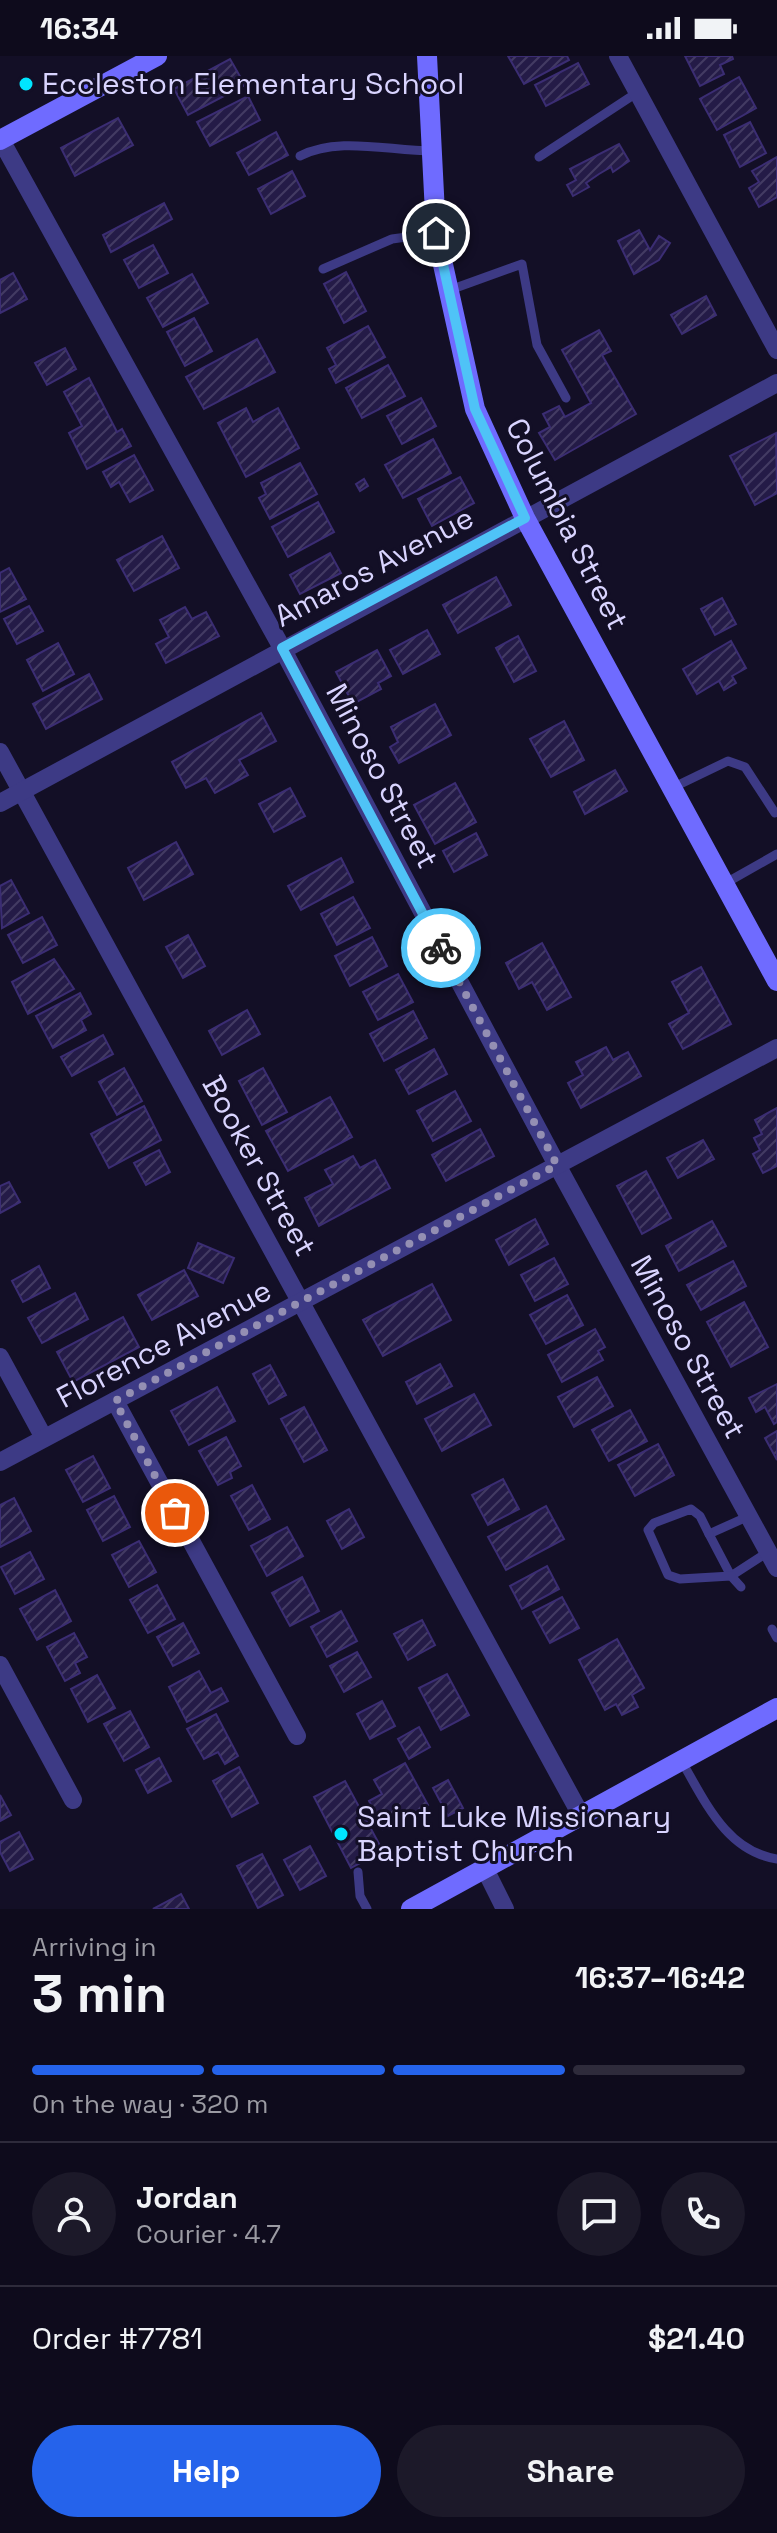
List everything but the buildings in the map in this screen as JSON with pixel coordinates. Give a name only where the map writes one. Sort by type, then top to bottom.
[{"type":"street","points":[[0,140],[157,56]]},
{"type":"street","name":"Columbia Street","points":[[427,56],[436,233],[475,409],[525,518],[777,981]]},
{"type":"street","points":[[618,56],[777,350]]},
{"type":"street","name":"Minoso Street","points":[[0,140],[282,648],[557,1165],[773,1560]]},
{"type":"street","name":"Amaros Avenue","points":[[0,803],[777,383]]},
{"type":"street","name":"Booker Street","points":[[0,752],[582,1817]]},
{"type":"street","name":"Florence Avenue","points":[[0,1462],[777,1048]]},
{"type":"street","points":[[0,1357],[44,1438]]},
{"type":"street","points":[[115,1401],[297,1736]]},
{"type":"street","points":[[0,1665],[73,1800]]},
{"type":"street","points":[[411,1909],[777,1708]]},
{"type":"street","points":[[485,1869],[505,1909]]},
{"type":"lane","points":[[539,157],[638,92]]},
{"type":"lane","points":[[300,156],[317,147],[432,151]]},
{"type":"lane","points":[[323,269],[392,239],[436,233]]},
{"type":"lane","points":[[447,291],[522,264],[537,345],[566,398]]},
{"type":"lane","points":[[672,788],[728,761],[737,763],[745,767],[775,813]]},
{"type":"lane","points":[[724,884],[777,854]]},
{"type":"lane","points":[[741,1587],[731,1576],[700,1516],[691,1509],[654,1523],[648,1530],[668,1575],[680,1579],[731,1576],[773,1560]]},
{"type":"lane","points":[[709,1534],[749,1516]]},
{"type":"lane","points":[[682,1762],[717,1822],[742,1846],[777,1859]]},
{"type":"lane","points":[[358,1872],[360,1896],[367,1909]]},
{"type":"way so far","points":[[175,1513],[115,1401],[557,1165],[441,948]]},
{"type":"place","name":"Eccleston Elementary School","points":[[26,84]]},
{"type":"place","name":"Saint Luke Missionary Baptist Church","points":[[341,1834]]},
{"type":"route","points":[[436,233],[475,409],[525,518],[282,648],[441,948]]}]
